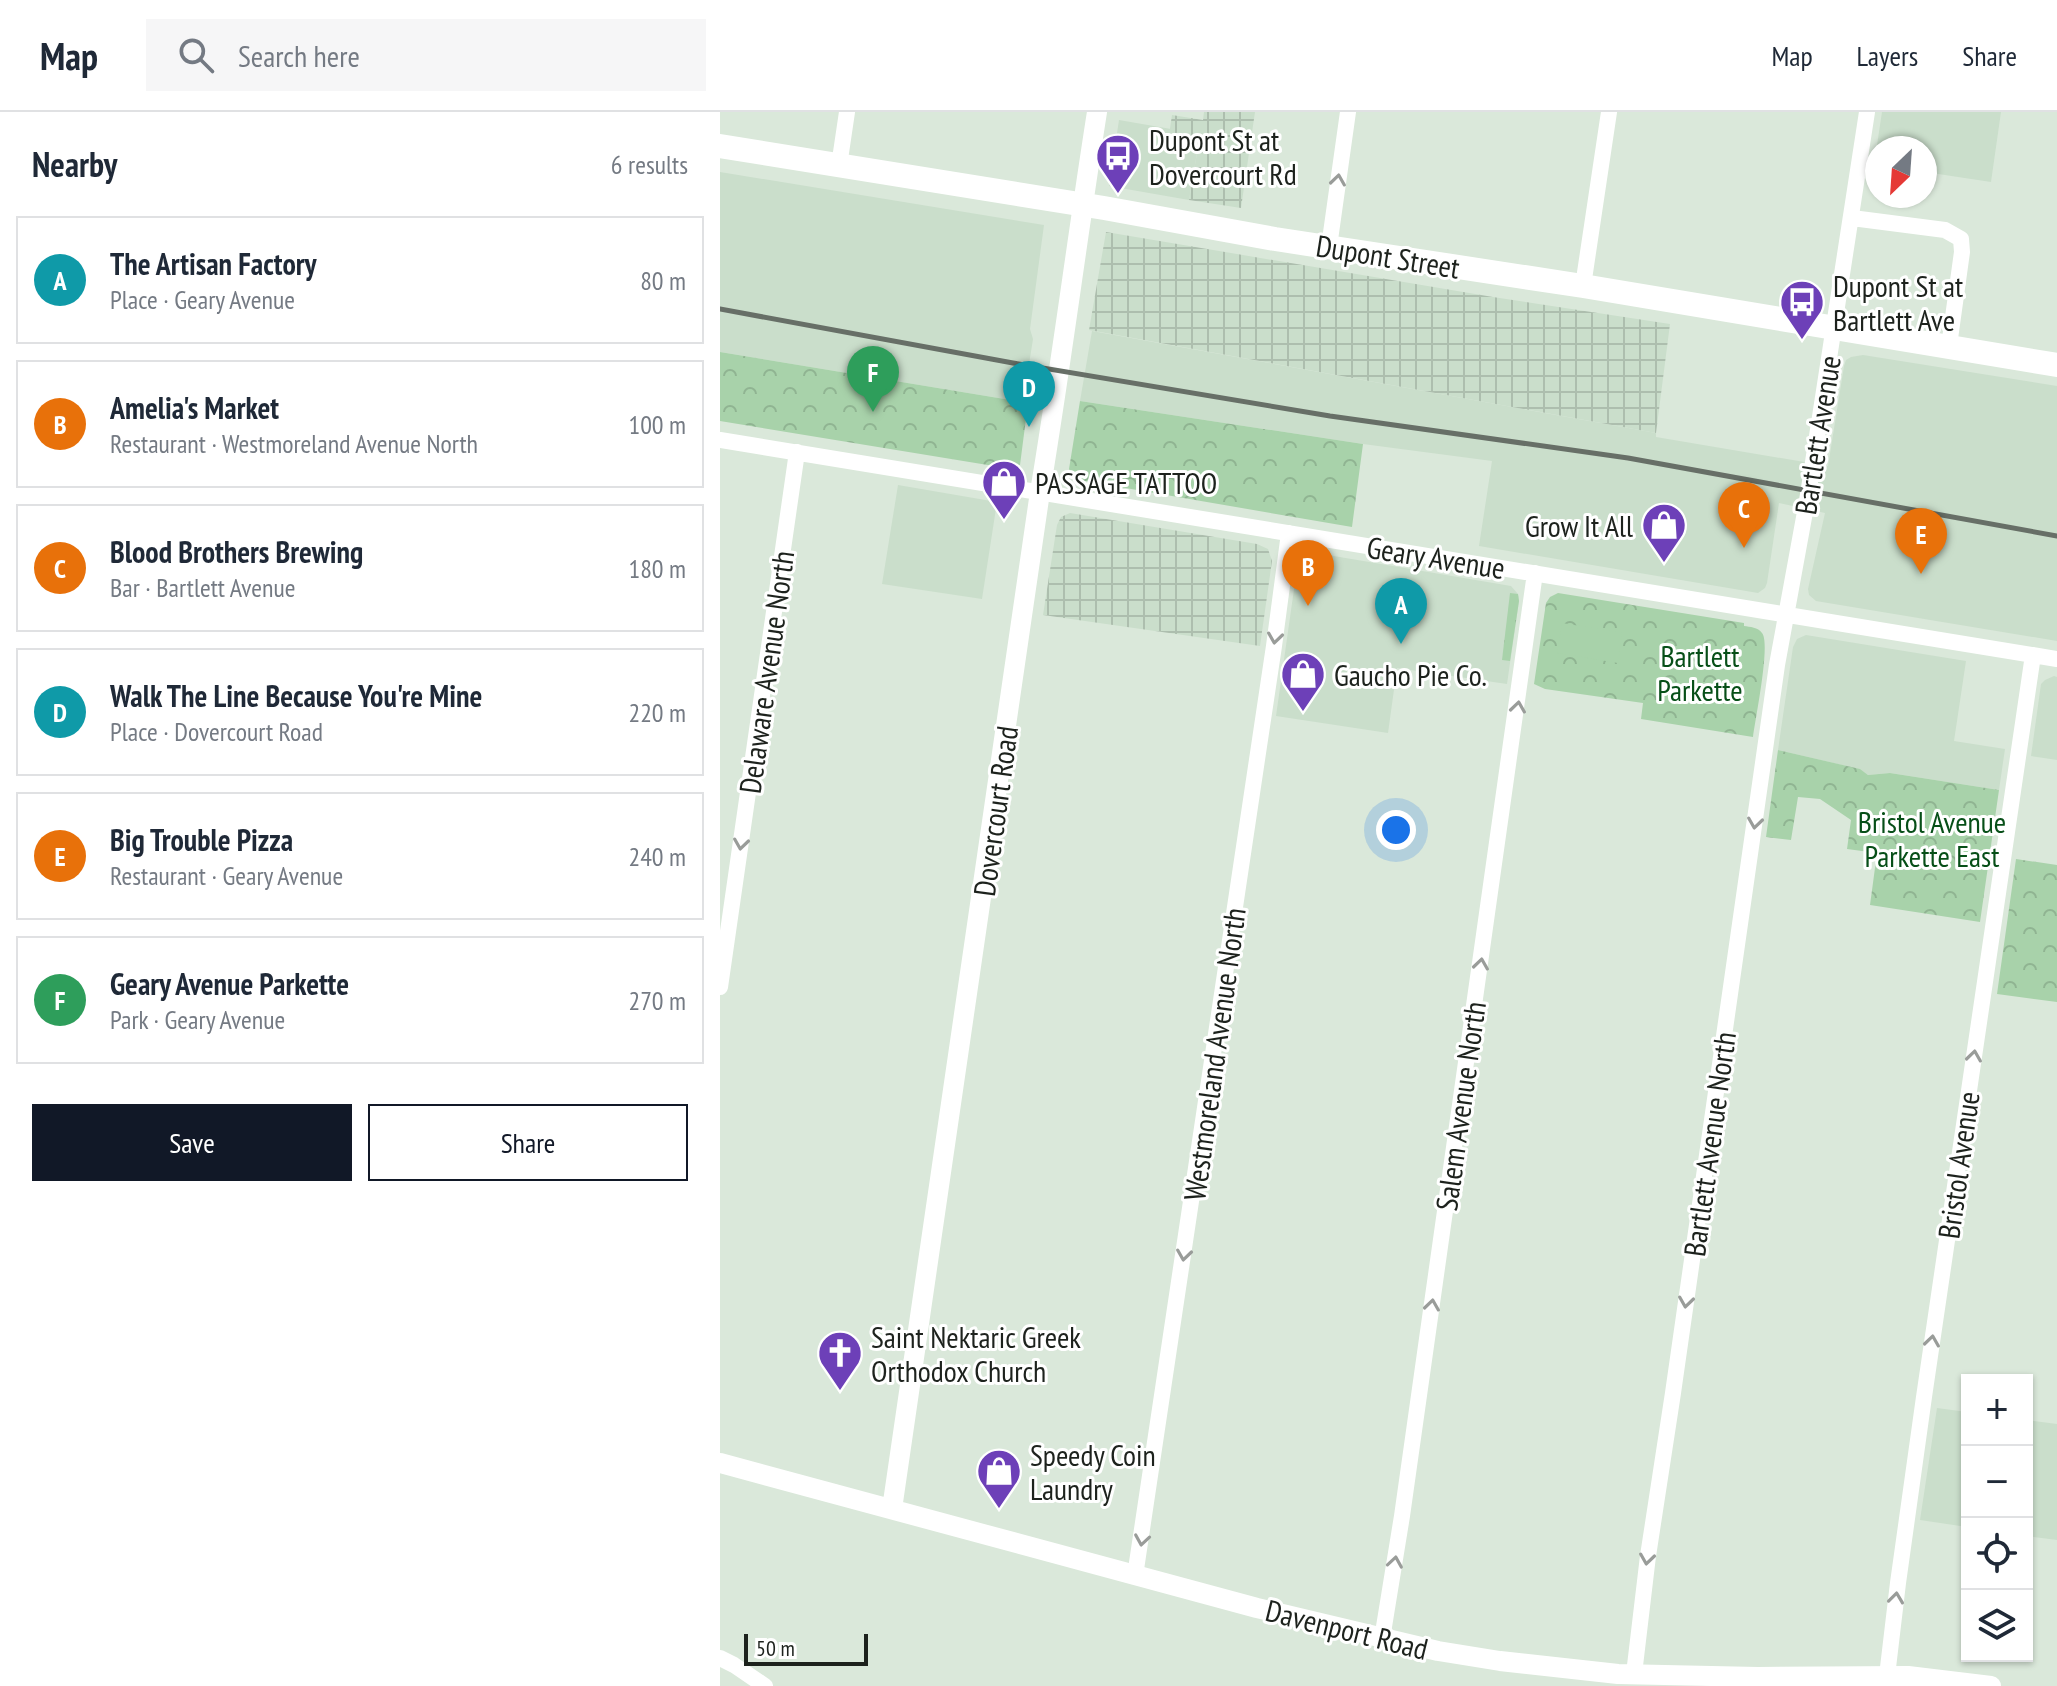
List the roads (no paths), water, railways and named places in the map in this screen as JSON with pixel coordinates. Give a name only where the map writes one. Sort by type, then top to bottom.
[{"type":"main road","name":"Dupont Street","points":[[720,146],[2057,365]]},
{"type":"street","points":[[839,166],[847,112]]},
{"type":"street","name":"Dovercourt Road","points":[[892,1509],[1097,112]]},
{"type":"street","points":[[1329,247],[1348,112]]},
{"type":"street","points":[[1583,286],[1609,112]]},
{"type":"street","name":"Bartlett Avenue","points":[[1785,614],[1807,501],[1867,112]]},
{"type":"street","points":[[1852,218],[1945,230],[1961,239],[1962,252],[1949,346]]},
{"type":"street","name":"Geary Avenue","points":[[720,440],[2057,659]]},
{"type":"street","name":"Delaware Avenue North","points":[[720,987],[797,452]]},
{"type":"street","name":"Westmoreland Avenue North","points":[[1135,1576],[1289,533]]},
{"type":"street","name":"Salem Avenue North","points":[[1382,1639],[1535,573]]},
{"type":"street","name":"Bartlett Avenue North","points":[[1634,1674],[1648,1556],[1785,614]]},
{"type":"street","name":"Bristol Avenue","points":[[1887,1676],[1926,1381],[2033,655]]},
{"type":"street","name":"Davenport Road","points":[[720,1463],[1135,1576],[1438,1651],[1596,1672],[1758,1677],[1887,1676],[1935,1678],[1991,1686]]},
{"type":"street","points":[[720,1658],[765,1686]]},
{"type":"railway","points":[[720,309],[1013,363],[1330,416],[1628,458],[2057,536]]},
{"type":"place","name":"Dupont St at Dovercourt Rd","points":[[1118,195]]},
{"type":"place","name":"Dupont St at Bartlett Ave","points":[[1802,341]]},
{"type":"place","name":"Geary Avenue Parkette","points":[[873,412]]},
{"type":"place","name":"Walk The Line Because You're Mine","points":[[1029,427]]},
{"type":"place","name":"PASSAGE TATTOO","points":[[1004,521]]},
{"type":"place","name":"Blood Brothers Brewing","points":[[1744,548]]},
{"type":"place","name":"Grow It All","points":[[1664,564]]},
{"type":"place","name":"Big Trouble Pizza","points":[[1921,574]]},
{"type":"place","name":"Amelia's Market","points":[[1308,606]]},
{"type":"place","name":"The Artisan Factory","points":[[1401,644]]},
{"type":"place","name":"Gaucho Pie Co.","points":[[1303,713]]},
{"type":"place","name":"Saint Nektaric Greek Orthodox Church","points":[[840,1392]]},
{"type":"place","name":"Speedy Coin Laundry","points":[[999,1510]]},
{"type":"park label","name":"Bartlett Parkette","points":[[1700,672]]},
{"type":"park label","name":"Bristol Avenue Parkette East","points":[[1932,838]]}]
